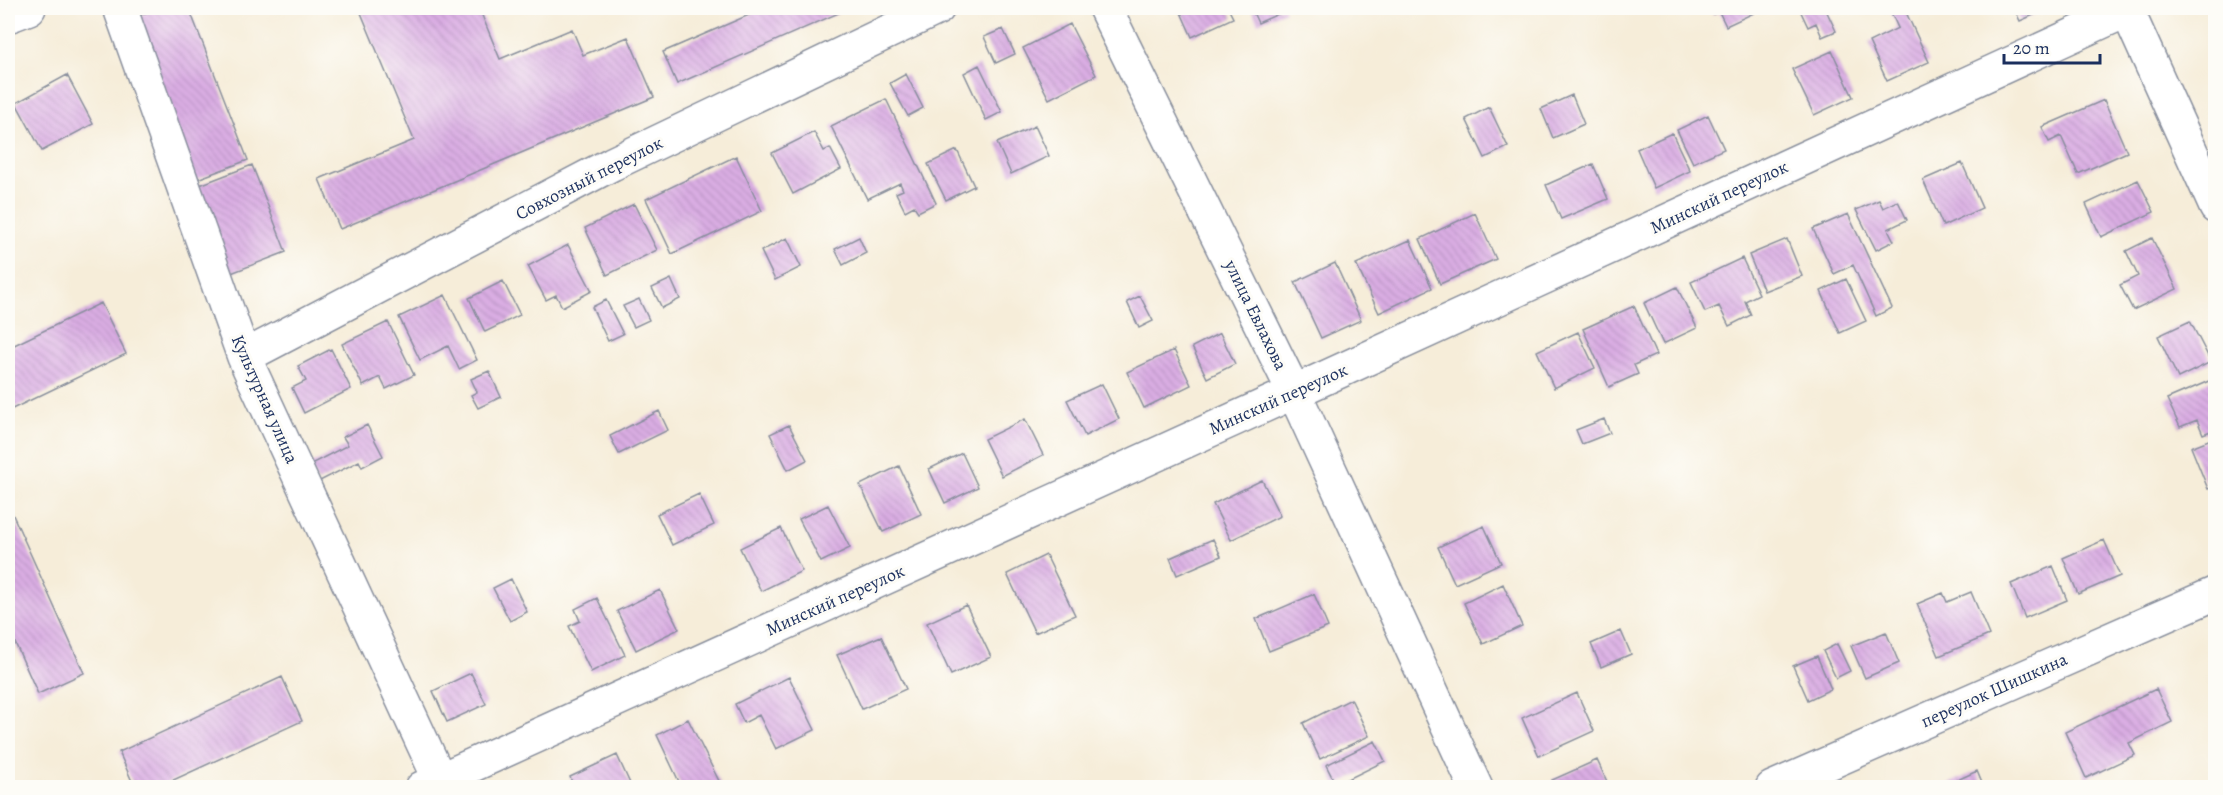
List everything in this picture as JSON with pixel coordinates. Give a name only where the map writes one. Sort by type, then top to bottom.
[{"type":"street","points":[[8,16],[29,8]]},
{"type":"street","name":"Культурная улица","points":[[120,8],[244,357],[430,783]]},
{"type":"street","name":"Совхозный переулок","points":[[244,357],[612,164],[938,8]]},
{"type":"street","name":"улица Евлахова","points":[[1105,8],[1294,392],[1476,788]]},
{"type":"street","points":[[2128,8],[2216,207]]},
{"type":"street","name":"Минский переулок","points":[[430,783],[1294,392],[2128,8]]},
{"type":"street","name":"переулок Шишкина","points":[[1772,788],[2216,593]]},
{"type":"building","points":[[159,8],[189,8],[248,160],[192,181],[129,19]]},
{"type":"building","points":[[359,8],[479,8],[500,59],[572,29],[583,55],[628,37],[654,97],[340,229],[319,179],[414,140]]},
{"type":"building","points":[[765,8],[839,8],[841,12],[677,84],[663,52]]},
{"type":"building","points":[[1179,8],[1228,8],[1233,18],[1192,37]]},
{"type":"building","points":[[1251,8],[1283,8],[1285,11],[1258,23]]},
{"type":"building","points":[[1710,8],[1754,8],[1756,12],[1726,26],[1719,12],[1713,14]]},
{"type":"building","points":[[1799,8],[1825,8],[1836,31],[1822,37],[1816,23],[1808,27]]},
{"type":"building","points":[[1889,8],[1904,8],[1929,62],[1887,81],[1869,42],[1898,28]]},
{"type":"building","points":[[2014,8],[2049,8],[2020,21]]},
{"type":"building","points":[[1070,24],[1096,75],[1049,99],[1023,48]]},
{"type":"building","points":[[1003,29],[1015,54],[996,63],[984,37]]},
{"type":"building","points":[[2216,44],[2216,63],[2208,47]]},
{"type":"building","points":[[1832,51],[1853,97],[1814,115],[1792,69]]},
{"type":"building","points":[[979,65],[1002,112],[986,120],[964,73]]},
{"type":"building","points":[[906,74],[923,108],[908,116],[890,83]]},
{"type":"building","points":[[67,75],[93,124],[42,151],[16,103]]},
{"type":"building","points":[[1572,95],[1584,124],[1553,138],[1541,109]]},
{"type":"building","points":[[886,99],[936,203],[918,212],[914,206],[905,211],[896,193],[903,190],[900,183],[867,199],[831,126]]},
{"type":"building","points":[[2104,100],[2127,152],[2078,174],[2061,136],[2049,142],[2042,127]]},
{"type":"building","points":[[1489,107],[1508,147],[1485,158],[1466,119]]},
{"type":"building","points":[[1708,115],[1724,149],[1693,163],[1677,130]]},
{"type":"building","points":[[1035,126],[1049,156],[1011,174],[997,143]]},
{"type":"building","points":[[814,132],[824,151],[830,148],[841,169],[793,194],[772,153]]},
{"type":"building","points":[[1672,133],[1690,171],[1654,188],[1637,149]]},
{"type":"building","points":[[957,150],[974,186],[946,200],[928,164]]},
{"type":"building","points":[[736,156],[762,211],[672,254],[646,199]]},
{"type":"building","points":[[1962,163],[1982,208],[1943,226],[1923,180]]},
{"type":"building","points":[[1593,164],[1608,199],[1561,219],[1546,185]]},
{"type":"building","points":[[252,165],[286,252],[226,275],[192,188]]},
{"type":"building","points":[[2138,180],[2154,212],[2101,237],[2086,204]]},
{"type":"building","points":[[1879,200],[1883,208],[1898,201],[1907,220],[1888,229],[1894,241],[1876,250],[1856,210]]},
{"type":"building","points":[[634,204],[657,250],[607,275],[585,228]]},
{"type":"building","points":[[1475,213],[1496,259],[1440,284],[1420,239]]},
{"type":"building","points":[[1848,214],[1892,308],[1876,316],[1853,265],[1834,274],[1813,229]]},
{"type":"building","points":[[859,237],[866,253],[843,265],[835,249]]},
{"type":"building","points":[[787,238],[801,267],[775,280],[761,251]]},
{"type":"building","points":[[2152,238],[2177,289],[2133,310],[2120,285],[2138,276],[2126,251]]},
{"type":"building","points":[[1787,239],[1802,276],[1764,291],[1749,255]]},
{"type":"building","points":[[1410,240],[1432,288],[1379,313],[1356,264]]},
{"type":"building","points":[[568,245],[592,291],[562,307],[556,295],[546,300],[528,266]]},
{"type":"building","points":[[1742,258],[1759,294],[1745,301],[1751,315],[1729,326],[1719,306],[1705,312],[1691,282]]},
{"type":"building","points":[[1335,263],[1361,320],[1321,338],[1295,282]]},
{"type":"building","points":[[671,279],[680,299],[662,308],[652,288]]},
{"type":"building","points":[[1846,279],[1866,321],[1840,333],[1821,291]]},
{"type":"building","points":[[503,281],[520,315],[485,332],[469,298]]},
{"type":"building","points":[[1677,287],[1697,328],[1663,344],[1644,303]]},
{"type":"building","points":[[445,295],[477,360],[459,369],[448,346],[420,360],[399,317]]},
{"type":"building","points":[[1140,296],[1153,321],[1139,328],[1127,302]]},
{"type":"building","points":[[639,299],[649,320],[634,327],[623,306]]},
{"type":"building","points":[[606,300],[623,334],[608,341],[592,307]]},
{"type":"building","points":[[101,303],[126,354],[8,411],[8,348]]},
{"type":"building","points":[[1634,306],[1656,355],[1634,365],[1638,374],[1609,387],[1583,329]]},
{"type":"building","points":[[2190,321],[2211,362],[2178,378],[2158,336]]},
{"type":"building","points":[[388,322],[414,375],[386,389],[380,377],[363,386],[342,344]]},
{"type":"building","points":[[1578,332],[1595,368],[1554,388],[1537,351]]},
{"type":"building","points":[[1220,333],[1235,364],[1207,378],[1192,347]]},
{"type":"building","points":[[331,349],[351,389],[304,413],[292,388],[306,381],[298,366]]},
{"type":"building","points":[[1174,350],[1191,385],[1144,408],[1127,372]]},
{"type":"building","points":[[489,371],[501,397],[478,408],[471,395],[477,392],[471,379]]},
{"type":"building","points":[[2216,378],[2216,429],[2203,434],[2197,420],[2180,427],[2167,399]]},
{"type":"building","points":[[1102,384],[1119,419],[1085,436],[1067,400]]},
{"type":"building","points":[[659,411],[668,430],[619,454],[610,436]]},
{"type":"building","points":[[1025,419],[1043,455],[1002,476],[984,439]]},
{"type":"building","points":[[1604,419],[1610,433],[1582,444],[1576,430]]},
{"type":"building","points":[[367,425],[383,456],[362,467],[359,461],[318,482],[309,465],[348,445],[343,437]]},
{"type":"building","points":[[789,425],[807,460],[788,470],[770,434]]},
{"type":"building","points":[[2216,437],[2216,486],[2208,489],[2191,447]]},
{"type":"building","points":[[962,453],[978,487],[945,503],[929,469]]},
{"type":"building","points":[[899,466],[921,514],[883,532],[860,485]]},
{"type":"building","points":[[1262,480],[1280,516],[1231,540],[1213,504]]},
{"type":"building","points":[[699,494],[714,525],[672,545],[657,514]]},
{"type":"building","points":[[8,504],[84,673],[38,694],[8,627]]},
{"type":"building","points":[[828,505],[850,548],[821,562],[799,519]]},
{"type":"building","points":[[1484,526],[1501,563],[1455,584],[1438,547]]},
{"type":"building","points":[[781,528],[802,571],[761,591],[740,548]]},
{"type":"building","points":[[1213,539],[1221,556],[1177,575],[1170,558]]},
{"type":"building","points":[[2104,540],[2120,576],[2078,594],[2063,558]]},
{"type":"building","points":[[1046,555],[1075,615],[1035,633],[1007,574]]},
{"type":"building","points":[[2053,566],[2067,600],[2025,618],[2011,584]]},
{"type":"building","points":[[511,579],[527,612],[510,621],[493,588]]},
{"type":"building","points":[[1503,584],[1522,626],[1483,644],[1464,603]]},
{"type":"building","points":[[660,590],[679,629],[636,650],[617,611]]},
{"type":"building","points":[[1971,592],[1989,635],[1939,656],[1917,604],[1943,593],[1947,602]]},
{"type":"building","points":[[1314,594],[1328,627],[1269,651],[1256,619]]},
{"type":"building","points":[[597,598],[625,655],[591,672],[569,626],[580,621],[575,609]]},
{"type":"building","points":[[966,605],[991,657],[951,675],[927,623]]},
{"type":"building","points":[[1621,631],[1631,654],[1601,667],[1591,644]]},
{"type":"building","points":[[1886,632],[1899,663],[1865,678],[1851,646]]},
{"type":"building","points":[[881,636],[906,689],[862,709],[837,655]]},
{"type":"building","points":[[1837,644],[1850,671],[1836,678],[1823,651]]},
{"type":"building","points":[[1817,656],[1831,689],[1808,700],[1793,666]]},
{"type":"building","points":[[471,673],[486,704],[447,722],[433,691]]},
{"type":"building","points":[[282,677],[302,721],[156,788],[135,788],[119,752]]},
{"type":"building","points":[[789,677],[815,730],[776,749],[759,715],[744,723],[735,704]]},
{"type":"building","points":[[2156,689],[2172,722],[2129,743],[2135,755],[2086,778],[2065,732]]},
{"type":"building","points":[[1577,693],[1594,731],[1539,756],[1522,718]]},
{"type":"building","points":[[1351,699],[1369,736],[1320,759],[1303,723]]},
{"type":"building","points":[[688,719],[721,785],[716,788],[682,788],[657,735]]},
{"type":"building","points":[[1375,741],[1385,761],[1336,785],[1326,765]]},
{"type":"building","points":[[617,755],[632,788],[574,788],[570,777]]},
{"type":"building","points":[[1597,760],[1610,788],[1556,788],[1552,780]]},
{"type":"building","points":[[1977,771],[1984,788],[1940,788]]}]
